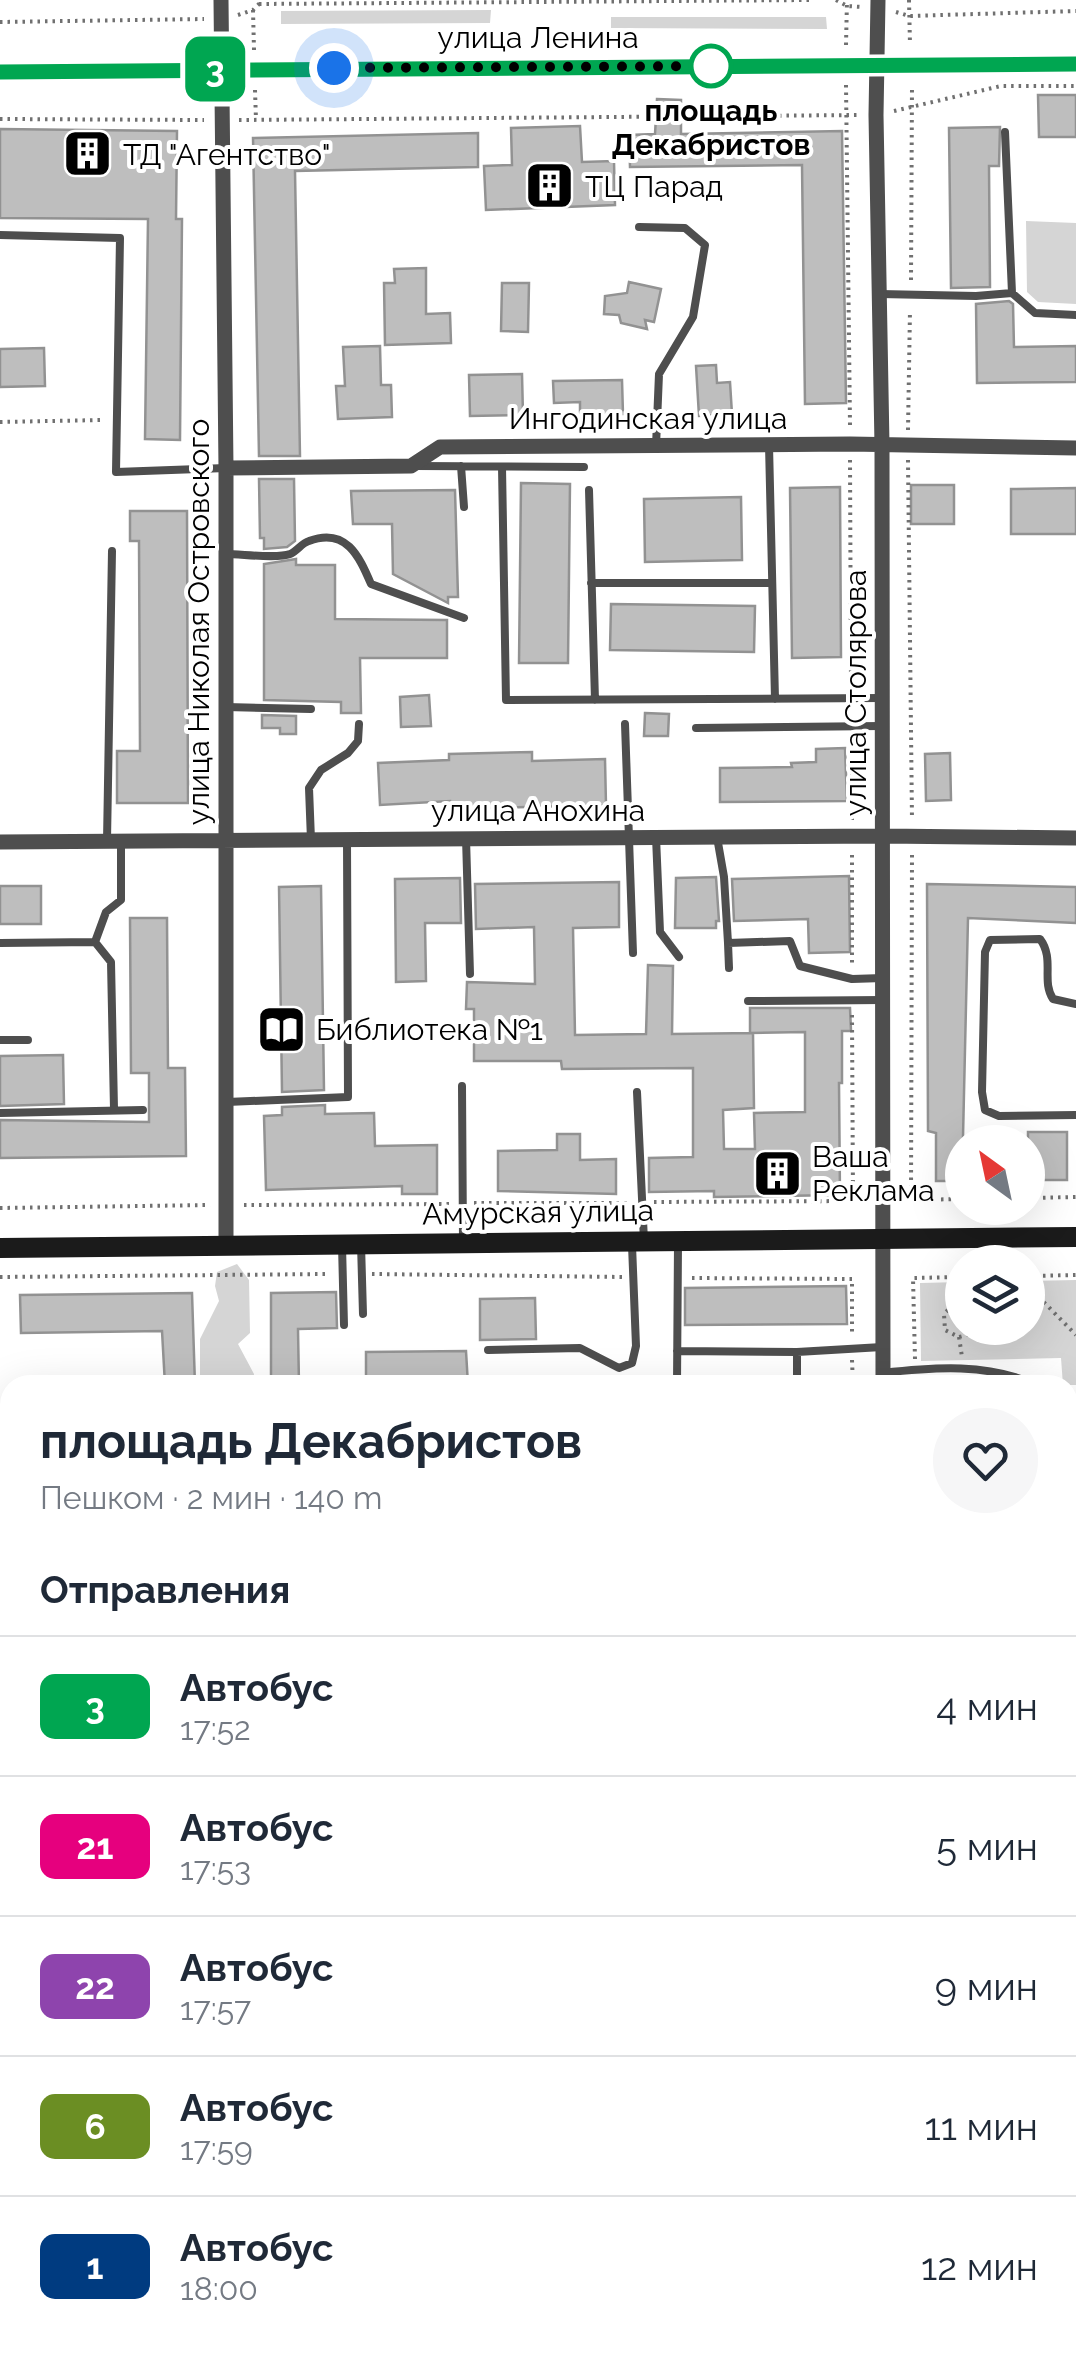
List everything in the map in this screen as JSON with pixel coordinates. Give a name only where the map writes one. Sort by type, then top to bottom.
[{"type":"main road","name":"улица Ленина","points":[[0,72],[1076,64]]},
{"type":"main road","name":"Амурская улица","points":[[0,1248],[1076,1237]]},
{"type":"street","name":"улица Николая Островского","points":[[221,0],[226,468],[226,1244]]},
{"type":"street","name":"улица Столярова","points":[[878,4],[883,1375]]},
{"type":"street","name":"Ингодинская улица","points":[[226,468],[411,466],[440,447],[850,444],[1076,448]]},
{"type":"street","name":"улица Анохина","points":[[0,842],[717,836],[1076,838]]},
{"type":"lane","points":[[1005,132],[1012,293]]},
{"type":"lane","points":[[640,227],[685,228],[705,246],[693,317],[659,374],[656,446]]},
{"type":"lane","points":[[0,235],[120,238],[116,472],[226,468]]},
{"type":"lane","points":[[880,294],[1012,293],[1035,313],[1076,315]]},
{"type":"lane","points":[[768,445],[775,699]]},
{"type":"lane","points":[[411,466],[584,466]]},
{"type":"lane","points":[[461,466],[464,507]]},
{"type":"lane","points":[[502,466],[506,700],[882,698]]},
{"type":"lane","points":[[588,490],[595,700]]},
{"type":"lane","points":[[226,554],[289,555],[308,541],[328,537],[345,540],[358,553],[371,584],[464,618]]},
{"type":"lane","points":[[95,942],[106,912],[121,900],[114,841],[112,551]]},
{"type":"lane","points":[[591,584],[770,583]]},
{"type":"lane","points":[[226,708],[311,709]]},
{"type":"lane","points":[[311,840],[309,788],[321,770],[348,753],[358,741],[359,724]]},
{"type":"lane","points":[[624,724],[633,953]]},
{"type":"lane","points":[[696,728],[882,726]]},
{"type":"lane","points":[[717,836],[730,968]]},
{"type":"lane","points":[[656,837],[660,932],[679,957]]},
{"type":"lane","points":[[466,838],[470,974]]},
{"type":"lane","points":[[227,1102],[348,1097],[347,840]]},
{"type":"lane","points":[[1076,1004],[1053,1000],[1048,991],[1047,948],[1040,939],[990,940],[986,952],[982,1092],[985,1110],[999,1116],[1076,1115]]},
{"type":"lane","points":[[728,943],[790,941],[800,966],[852,979],[883,978]]},
{"type":"lane","points":[[0,943],[95,942]]},
{"type":"lane","points":[[95,942],[111,962],[114,1109]]},
{"type":"lane","points":[[748,1001],[884,1000]]},
{"type":"lane","points":[[0,1040],[28,1040]]},
{"type":"lane","points":[[462,1086],[463,1243]]},
{"type":"lane","points":[[488,1350],[580,1348],[619,1368],[632,1363],[636,1346],[634,1277],[642,1202],[637,1092]]},
{"type":"lane","points":[[0,1113],[143,1110]]},
{"type":"lane","points":[[677,1375],[678,1240]]},
{"type":"lane","points":[[344,1325],[342,1274],[351,1245]]},
{"type":"lane","points":[[351,1245],[362,1274],[363,1314]]},
{"type":"lane","points":[[677,1351],[796,1352],[883,1347]]},
{"type":"lane","points":[[796,1352],[797,1375]]},
{"type":"lane","points":[[896,1375],[916,1369],[963,1367],[1007,1375]]},
{"type":"path","points":[[0,22],[221,19],[253,10],[261,2],[809,0]]},
{"type":"path","points":[[836,0],[878,4],[909,16],[1076,10]]},
{"type":"path","points":[[847,3],[852,698]]},
{"type":"path","points":[[0,119],[876,115],[1001,86],[1076,86]]},
{"type":"path","points":[[914,107],[908,445],[912,1200],[945,1199]]},
{"type":"path","points":[[0,422],[117,420]]},
{"type":"path","points":[[852,727],[852,979]]},
{"type":"path","points":[[0,1208],[853,1201],[852,1000]]},
{"type":"path","points":[[1045,1198],[1076,1197]]},
{"type":"path","points":[[0,1277],[207,1272],[342,1274]]},
{"type":"path","points":[[362,1274],[634,1277]]},
{"type":"path","points":[[1045,1276],[1076,1275]]},
{"type":"path","points":[[678,1278],[852,1279],[852,1375]]},
{"type":"path","points":[[916,1369],[912,1278],[945,1278]]},
{"type":"path","points":[[1045,1303],[1076,1335]]},
{"type":"path","points":[[960,1345],[963,1367]]},
{"type":"shaded area","points":[[491,10],[490,23],[281,24],[281,11]]},
{"type":"shaded area","points":[[611,17],[826,17],[827,29],[611,28]]},
{"type":"shaded area","points":[[1026,221],[1076,223],[1076,304],[1038,302],[1027,292]]},
{"type":"shaded area","points":[[237,1264],[249,1280],[250,1333],[238,1344],[254,1375],[200,1375],[200,1339],[219,1301],[217,1272]]},
{"type":"shaded area","points":[[1076,1280],[1076,1375],[1062,1375],[1061,1358],[921,1361],[920,1283],[945,1282],[945,1345],[1045,1345],[1045,1281]]},
{"type":"building","points":[[1038,95],[1076,95],[1076,137],[1039,137]]},
{"type":"building","points":[[657,99],[681,100],[681,134],[842,131],[846,403],[805,404],[802,165],[630,167],[629,135],[655,134]]},
{"type":"building","name":"ТЦ Парад","points":[[580,126],[582,162],[614,161],[615,205],[486,210],[484,166],[512,165],[511,128]]},
{"type":"building","points":[[1000,127],[999,166],[989,166],[990,287],[951,288],[949,128]]},
{"type":"building","points":[[0,129],[177,131],[176,219],[182,219],[180,440],[145,439],[148,219],[0,218]]},
{"type":"building","points":[[478,133],[478,167],[295,171],[300,456],[259,456],[253,138]]},
{"type":"building","points":[[426,268],[426,314],[450,313],[451,343],[385,345],[384,283],[395,283],[394,269]]},
{"type":"building","points":[[629,282],[661,289],[654,322],[645,320],[647,329],[621,323],[619,315],[604,314],[605,296],[627,293]]},
{"type":"building","points":[[502,283],[529,283],[528,332],[501,331]]},
{"type":"building","points":[[976,304],[1013,304],[1014,347],[1076,346],[1076,382],[977,383]]},
{"type":"building","points":[[380,346],[381,385],[391,385],[392,417],[338,419],[336,386],[345,386],[343,347]]},
{"type":"building","points":[[44,348],[45,386],[0,387],[0,349]]},
{"type":"building","points":[[716,365],[717,383],[730,382],[732,414],[699,416],[696,366]]},
{"type":"building","points":[[522,374],[523,415],[470,416],[469,375]]},
{"type":"building","points":[[622,380],[623,414],[580,415],[580,402],[554,403],[553,381]]},
{"type":"building","points":[[259,479],[294,479],[295,541],[287,547],[264,549],[264,538],[260,538]]},
{"type":"building","points":[[521,483],[570,484],[568,663],[519,663]]},
{"type":"building","points":[[911,485],[954,485],[954,524],[911,524]]},
{"type":"building","points":[[840,487],[841,657],[792,658],[790,488]]},
{"type":"building","points":[[1076,488],[1076,534],[1011,534],[1011,489]]},
{"type":"building","points":[[455,490],[458,597],[448,597],[448,603],[393,574],[392,524],[353,524],[351,491]]},
{"type":"building","points":[[741,497],[742,560],[645,562],[644,499]]},
{"type":"building","points":[[130,511],[187,511],[188,803],[117,803],[117,751],[140,751],[139,541],[130,541]]},
{"type":"building","points":[[296,559],[296,565],[335,565],[335,619],[447,620],[447,658],[360,658],[361,713],[341,713],[341,702],[264,700],[264,564]]},
{"type":"building","points":[[611,604],[755,606],[754,652],[610,650]]},
{"type":"building","points":[[429,695],[431,726],[401,727],[400,697]]},
{"type":"building","points":[[645,713],[669,714],[668,736],[644,736]]},
{"type":"building","points":[[262,715],[296,716],[296,734],[280,734],[280,728],[262,728]]},
{"type":"building","points":[[845,748],[847,801],[720,802],[720,768],[792,767],[791,763],[816,762],[816,749]]},
{"type":"building","points":[[532,752],[532,761],[605,759],[606,805],[450,809],[450,801],[380,805],[378,763],[449,760],[449,754]]},
{"type":"building","points":[[950,753],[951,800],[926,801],[925,754]]},
{"type":"building","points":[[849,876],[850,952],[809,953],[808,919],[734,921],[732,879]]},
{"type":"building","points":[[716,877],[716,928],[675,928],[676,878]]},
{"type":"building","points":[[460,878],[461,923],[425,923],[426,981],[396,982],[395,879]]},
{"type":"building","points":[[619,882],[619,927],[573,928],[575,1035],[646,1034],[648,965],[673,966],[672,1034],[753,1033],[754,1108],[723,1110],[724,1149],[755,1149],[754,1113],[805,1112],[805,1032],[750,1033],[750,1008],[850,1008],[851,1031],[842,1031],[839,1083],[840,1195],[714,1197],[714,1191],[649,1192],[649,1158],[693,1157],[693,1068],[562,1069],[561,1061],[474,1061],[474,1009],[466,1009],[467,982],[535,984],[534,927],[476,929],[475,884]]},
{"type":"building","points":[[927,884],[1076,887],[1076,923],[968,918],[963,1125],[945,1125],[945,1181],[936,1181],[936,1133],[928,1131]]},
{"type":"building","points":[[0,886],[41,886],[41,924],[0,924]]},
{"type":"building","points":[[321,886],[324,1090],[282,1092],[279,887]]},
{"type":"building","points":[[130,918],[167,918],[168,1068],[185,1068],[186,1156],[0,1158],[0,1120],[149,1122],[149,1073],[131,1073]]},
{"type":"building","points":[[63,1055],[64,1104],[0,1106],[0,1056]]},
{"type":"building","points":[[325,1105],[325,1114],[374,1113],[375,1146],[437,1145],[437,1194],[402,1194],[402,1186],[266,1190],[264,1116],[282,1115],[282,1107]]},
{"type":"building","points":[[1045,1132],[1067,1132],[1067,1180],[1045,1180]]},
{"type":"building","points":[[557,1134],[580,1134],[580,1160],[616,1159],[616,1194],[498,1191],[498,1151],[557,1150]]},
{"type":"building","points":[[846,1286],[847,1324],[685,1325],[685,1288]]},
{"type":"building","points":[[336,1292],[337,1328],[298,1329],[299,1375],[271,1375],[271,1293]]},
{"type":"building","points":[[192,1293],[195,1375],[164,1375],[162,1331],[21,1333],[20,1295]]},
{"type":"building","points":[[535,1298],[536,1339],[480,1340],[480,1299]]},
{"type":"building","points":[[466,1351],[467,1375],[366,1375],[366,1352]]},
{"type":"bus line","name":"3","points":[[0,72],[1076,64]]},
{"type":"place","name":"площадь Декабристов","points":[[711,66]]},
{"type":"place","name":"ТД \"Агентство\"","points":[[88,154]]},
{"type":"place","name":"ТЦ Парад","points":[[550,186]]},
{"type":"place","name":"Библиотека №1","points":[[281,1029]]},
{"type":"place","name":"Ваша Реклама","points":[[777,1173]]},
{"type":"route","points":[[334,68],[728,66],[711,66]]}]
